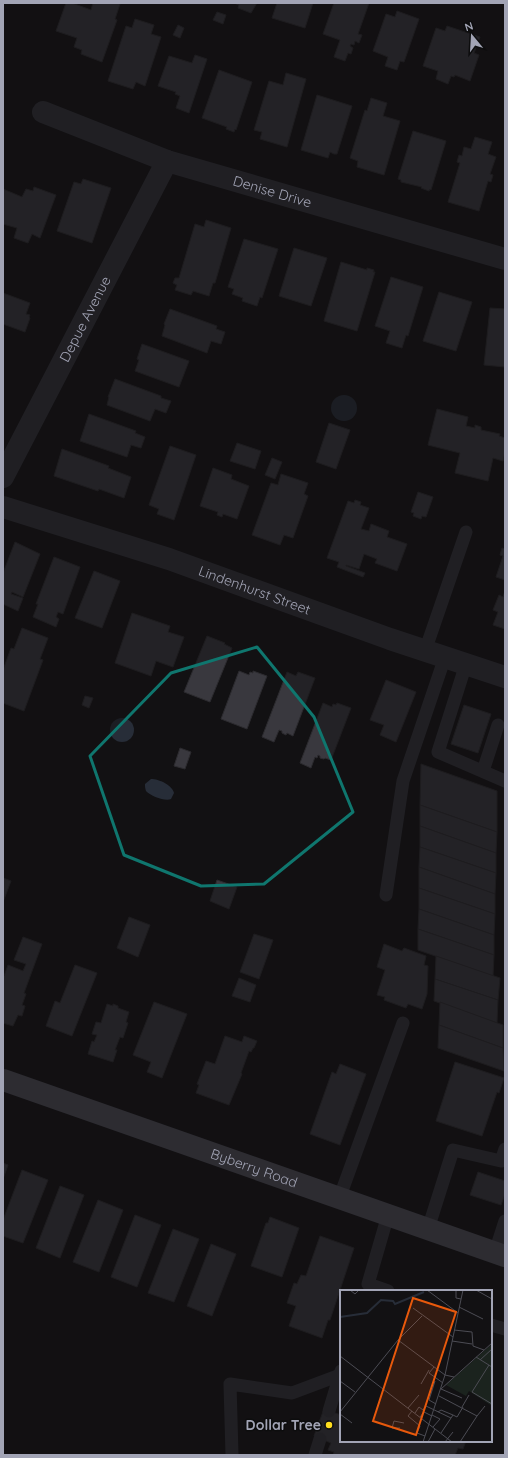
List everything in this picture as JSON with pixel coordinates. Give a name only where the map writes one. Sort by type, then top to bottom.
[{"type":"main road","name":"Byberry Road","points":[[3,1080],[500,1254]]},
{"type":"street","name":"Denise Drive","points":[[43,112],[167,161],[505,259]]},
{"type":"street","name":"Depue Avenue","points":[[3,477],[167,161]]},
{"type":"street","name":"Lindenhurst Street","points":[[3,507],[169,559],[505,678]]},
{"type":"lane","points":[[386,895],[403,781],[466,532]]},
{"type":"lane","points":[[466,664],[438,752],[505,781]]},
{"type":"lane","points":[[483,771],[498,725]]},
{"type":"lane","points":[[339,1198],[403,1023]]},
{"type":"lane","points":[[428,1229],[453,1150],[503,1165],[505,1149]]},
{"type":"lane","points":[[381,1290],[367,1288],[388,1216]]},
{"type":"lane","points":[[500,1254],[505,1221]]},
{"type":"lane","points":[[492,1325],[505,1329]]},
{"type":"lane","points":[[329,1411],[340,1373]]},
{"type":"lane","points":[[232,1455],[230,1384],[292,1393],[340,1373]]},
{"type":"lane","points":[[315,1455],[320,1439]]},
{"type":"highlighted area","points":[[257,647],[314,717],[353,812],[264,884],[201,886],[124,855],[90,756],[171,673]]},
{"type":"shaded area","points":[[344,395],[353,399],[357,408],[353,417],[344,421],[335,417],[331,408],[335,399]]},
{"type":"shaded area","points":[[122,718],[131,721],[134,730],[131,739],[122,742],[113,739],[110,730],[113,721]]},
{"type":"shaded area","points":[[151,779],[161,781],[171,787],[174,793],[171,799],[166,800],[158,798],[146,791],[145,784]]},
{"type":"building","points":[[66,3],[72,3],[91,10],[93,3],[120,4],[115,19],[117,20],[102,62],[81,54],[82,50],[74,47],[77,38],[56,31]]},
{"type":"building","points":[[234,3],[257,3],[251,13],[238,8],[239,5]]},
{"type":"building","points":[[277,3],[313,3],[305,28],[272,18]]},
{"type":"building","points":[[334,3],[369,3],[358,34],[362,35],[359,43],[355,41],[354,45],[351,44],[350,46],[353,48],[351,54],[348,53],[345,61],[334,57],[340,40],[323,34]]},
{"type":"building","points":[[397,11],[419,19],[404,62],[400,61],[397,70],[385,66],[388,57],[373,51],[386,14],[395,17]]},
{"type":"building","points":[[217,12],[226,15],[223,24],[213,20]]},
{"type":"building","points":[[135,19],[154,25],[151,34],[161,37],[145,86],[136,82],[133,89],[108,81],[126,26],[132,28]]},
{"type":"building","points":[[178,25],[184,28],[180,38],[173,35]]},
{"type":"building","points":[[447,26],[480,37],[474,53],[479,55],[470,81],[455,75],[454,77],[451,76],[448,84],[436,79],[438,71],[423,66],[436,28],[445,31]]},
{"type":"building","points":[[195,55],[207,59],[189,113],[176,108],[180,96],[175,94],[176,92],[158,86],[169,56],[192,63]]},
{"type":"building","points":[[219,70],[252,82],[236,130],[235,129],[234,132],[226,129],[227,127],[202,118]]},
{"type":"building","points":[[286,73],[306,79],[287,147],[260,139],[262,132],[254,130],[269,81],[283,85]]},
{"type":"building","points":[[317,95],[352,106],[337,154],[330,152],[328,158],[301,150]]},
{"type":"building","points":[[371,98],[387,103],[383,116],[400,121],[384,175],[357,167],[358,161],[350,158],[365,110],[367,111]]},
{"type":"building","points":[[413,131],[446,141],[431,190],[430,189],[429,191],[421,188],[422,187],[401,182],[401,180],[398,179]]},
{"type":"building","points":[[475,137],[492,142],[488,154],[496,157],[490,174],[493,175],[491,182],[488,181],[479,211],[448,202],[460,163],[457,162],[459,155],[462,156],[464,147],[471,149]]},
{"type":"building","points":[[83,179],[111,188],[92,243],[57,231],[74,182],[81,184]]},
{"type":"building","points":[[34,187],[56,195],[40,238],[32,234],[28,243],[14,238],[17,228],[3,224],[3,189],[22,197],[26,189],[33,191]]},
{"type":"building","points":[[206,220],[231,228],[215,283],[213,283],[209,296],[193,291],[191,295],[175,290],[177,285],[173,283],[175,278],[179,278],[195,224],[204,227]]},
{"type":"building","points":[[244,239],[278,249],[262,298],[260,297],[257,306],[242,301],[243,298],[232,294],[234,289],[228,287]]},
{"type":"building","points":[[294,248],[327,258],[311,306],[279,296]]},
{"type":"building","points":[[341,262],[367,270],[367,268],[374,270],[373,272],[375,272],[357,331],[324,321]]},
{"type":"building","points":[[391,277],[423,287],[408,336],[406,335],[402,348],[386,343],[390,331],[375,326]]},
{"type":"building","points":[[439,292],[472,302],[456,351],[423,341]]},
{"type":"building","points":[[3,293],[30,303],[26,314],[30,315],[30,318],[25,332],[3,324]]},
{"type":"building","points":[[490,308],[505,309],[505,367],[484,365]]},
{"type":"building","points":[[170,309],[217,326],[216,329],[225,332],[221,344],[211,341],[207,353],[162,336],[164,324]]},
{"type":"building","points":[[142,344],[189,361],[179,387],[135,371]]},
{"type":"building","points":[[115,379],[171,401],[166,413],[155,409],[150,421],[107,405],[108,397]]},
{"type":"building","points":[[437,409],[468,417],[466,426],[475,428],[475,425],[481,427],[481,430],[500,434],[499,436],[505,438],[505,452],[503,461],[493,458],[488,481],[455,473],[460,453],[428,445]]},
{"type":"building","points":[[89,414],[136,431],[135,433],[145,437],[141,448],[131,445],[127,457],[80,441]]},
{"type":"building","points":[[329,423],[350,430],[336,469],[316,462]]},
{"type":"building","points":[[237,443],[261,451],[255,469],[230,461]]},
{"type":"building","points":[[170,446],[196,455],[174,520],[157,514],[159,509],[149,505]]},
{"type":"building","points":[[62,449],[109,466],[108,468],[131,477],[124,498],[54,476]]},
{"type":"building","points":[[272,458],[282,462],[275,479],[265,475]]},
{"type":"building","points":[[213,468],[232,475],[231,479],[249,486],[237,519],[223,514],[222,517],[217,515],[218,512],[200,506]]},
{"type":"building","points":[[281,474],[308,483],[304,494],[308,496],[293,538],[284,535],[280,545],[252,535],[271,483],[278,485]]},
{"type":"building","points":[[418,492],[433,497],[426,517],[422,516],[421,519],[413,516],[414,513],[411,512]]},
{"type":"building","points":[[355,500],[361,502],[360,505],[369,508],[361,529],[369,531],[371,524],[389,531],[387,537],[407,544],[397,571],[375,563],[377,559],[364,554],[359,569],[346,565],[365,573],[363,577],[337,567],[339,562],[327,558],[348,501],[354,503]]},
{"type":"building","points":[[15,542],[40,554],[23,597],[12,592],[11,594],[23,598],[18,611],[3,604],[3,573]]},
{"type":"building","points":[[502,548],[505,549],[505,580],[496,577],[503,556],[500,555]]},
{"type":"building","points":[[54,557],[80,567],[63,614],[58,612],[56,617],[59,619],[56,627],[33,617],[38,604],[36,604]]},
{"type":"building","points":[[94,571],[120,581],[102,628],[75,618]]},
{"type":"building","points":[[505,591],[505,629],[493,625],[498,612],[493,610],[499,595],[503,597]]},
{"type":"building","points":[[132,613],[170,626],[168,632],[184,637],[173,667],[156,661],[151,676],[115,663]]},
{"type":"building","points":[[22,628],[48,638],[40,659],[43,660],[24,711],[3,703],[3,670],[11,648],[14,649]]},
{"type":"building","points":[[207,636],[225,643],[224,644],[232,648],[210,702],[184,692]]},
{"type":"building","points":[[239,671],[249,675],[250,672],[253,673],[253,671],[267,676],[247,729],[221,719]]},
{"type":"building","points":[[287,672],[296,676],[298,672],[315,678],[293,736],[287,733],[286,735],[279,730],[274,742],[262,737]]},
{"type":"building","points":[[386,680],[416,692],[396,742],[380,735],[384,725],[370,720]]},
{"type":"building","points":[[85,696],[93,698],[89,708],[82,705]]},
{"type":"building","points":[[323,703],[332,707],[333,704],[336,705],[337,703],[351,708],[331,760],[320,758],[318,755],[317,758],[315,757],[311,768],[300,763]]},
{"type":"building","points":[[464,705],[491,714],[478,753],[451,744]]},
{"type":"building","points":[[180,748],[191,752],[185,769],[174,766]]},
{"type":"building","points":[[421,764],[497,791],[497,832],[420,805]]},
{"type":"building","points":[[420,805],[497,832],[496,853],[420,826]]},
{"type":"building","points":[[420,826],[496,853],[496,873],[420,847]]},
{"type":"building","points":[[420,847],[496,873],[495,894],[419,867]]},
{"type":"building","points":[[419,867],[495,894],[495,914],[419,888]]},
{"type":"building","points":[[3,878],[11,881],[3,902]]},
{"type":"building","points":[[217,880],[237,887],[229,909],[210,901]]},
{"type":"building","points":[[419,888],[495,914],[494,935],[419,909]]},
{"type":"building","points":[[419,909],[494,935],[494,955],[418,929]]},
{"type":"building","points":[[129,917],[150,925],[138,957],[117,948]]},
{"type":"building","points":[[418,929],[494,955],[493,976],[418,950]]},
{"type":"building","points":[[254,934],[273,940],[259,979],[240,972]]},
{"type":"building","points":[[23,937],[42,944],[24,993],[26,994],[22,1005],[25,1006],[22,1016],[18,1015],[13,1026],[3,1023],[3,975],[4,976],[8,965],[23,971],[26,964],[14,960]]},
{"type":"building","points":[[384,944],[402,951],[404,948],[426,956],[424,965],[428,966],[427,994],[422,1009],[408,1004],[406,1008],[384,1000],[385,997],[377,995],[385,970],[377,967]]},
{"type":"building","points":[[436,956],[500,978],[498,1000],[435,979]]},
{"type":"building","points":[[75,965],[97,973],[72,1036],[46,1026],[55,1001],[60,1003]]},
{"type":"building","points":[[239,978],[256,985],[250,1002],[232,996]]},
{"type":"building","points":[[435,979],[498,1000],[497,1023],[434,1001]]},
{"type":"building","points":[[154,1002],[187,1014],[162,1078],[147,1072],[151,1062],[133,1055]]},
{"type":"building","points":[[440,1002],[503,1025],[503,1048],[439,1025]]},
{"type":"building","points":[[107,1004],[113,1006],[113,1004],[118,1006],[118,1008],[129,1012],[126,1022],[128,1023],[123,1038],[120,1037],[115,1050],[117,1050],[113,1062],[88,1054],[92,1041],[94,1042],[97,1035],[92,1034],[96,1022],[101,1023]]},
{"type":"building","points":[[439,1025],[503,1048],[504,1071],[438,1048]]},
{"type":"building","points":[[225,1036],[242,1042],[244,1036],[257,1041],[251,1052],[249,1051],[241,1073],[242,1074],[229,1105],[196,1093],[199,1085],[197,1084],[206,1061],[215,1064]]},
{"type":"building","points":[[455,1062],[504,1078],[499,1093],[497,1092],[482,1136],[436,1121]]},
{"type":"building","points":[[340,1064],[366,1074],[340,1145],[310,1134],[332,1072],[336,1074]]},
{"type":"building","points":[[3,1163],[8,1165],[3,1179]]},
{"type":"building","points":[[22,1170],[48,1180],[23,1243],[3,1236],[3,1220]]},
{"type":"building","points":[[478,1172],[505,1181],[505,1194],[501,1205],[470,1195]]},
{"type":"building","points":[[60,1186],[84,1195],[60,1258],[36,1248]]},
{"type":"building","points":[[98,1200],[123,1210],[99,1272],[73,1262]]},
{"type":"building","points":[[135,1215],[161,1225],[137,1287],[111,1277]]},
{"type":"building","points":[[270,1217],[299,1228],[282,1277],[251,1266],[266,1223],[268,1223]]},
{"type":"building","points":[[173,1229],[199,1239],[174,1302],[148,1293]]},
{"type":"building","points":[[320,1236],[354,1248],[330,1320],[328,1320],[322,1338],[289,1326],[296,1306],[287,1303],[294,1283],[297,1284],[301,1275],[306,1276]]},
{"type":"building","points":[[211,1244],[236,1254],[212,1316],[187,1306]]},
{"type":"building","name":"Dollar Tree","points":[[324,1409],[340,1415],[340,1442],[466,1442],[463,1449],[458,1448],[455,1455],[333,1455],[334,1452],[328,1450],[331,1443],[314,1436]]},
{"type":"place","name":"Dollar Tree","points":[[329,1425]]}]
